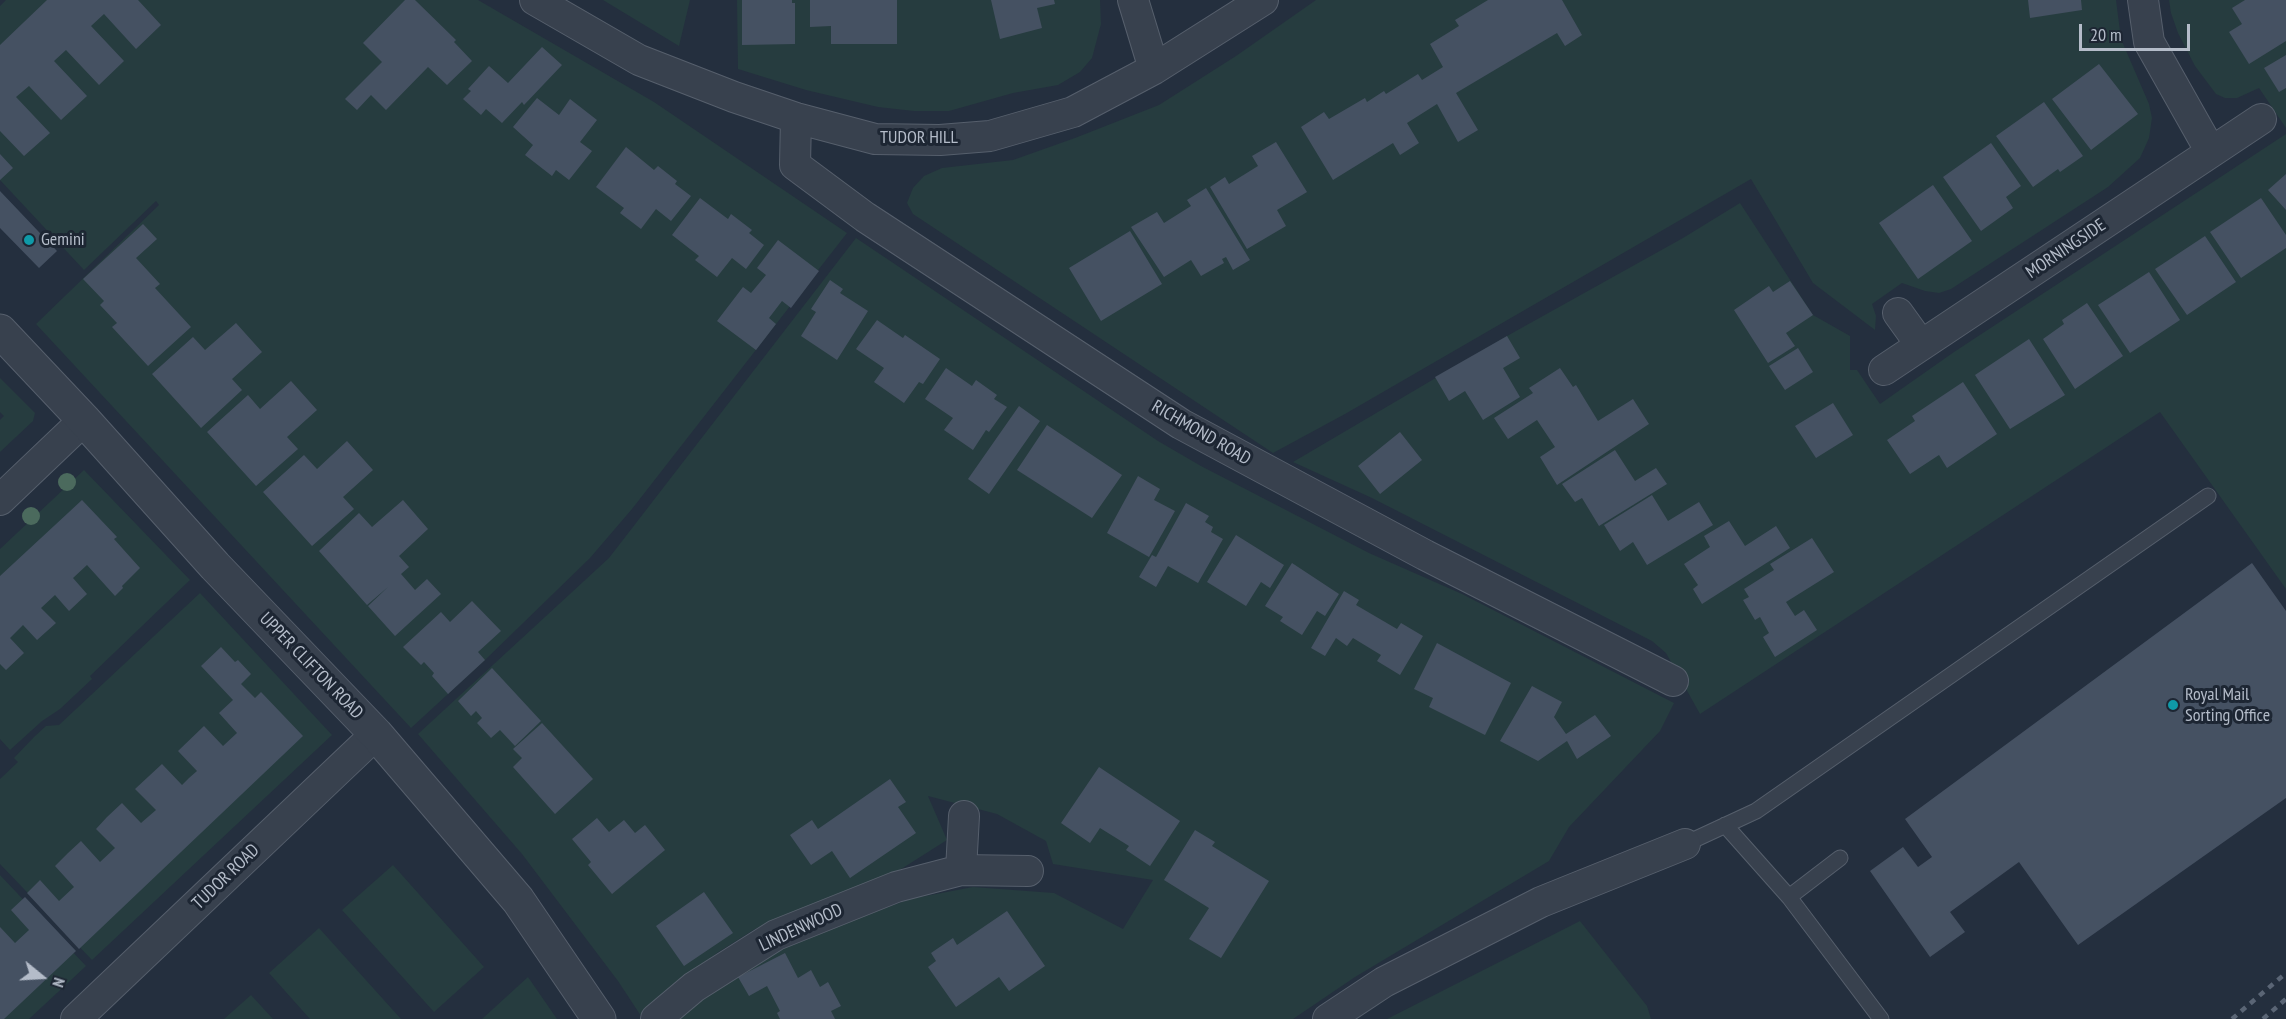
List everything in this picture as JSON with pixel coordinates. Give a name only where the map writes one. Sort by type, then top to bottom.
[{"type":"street","name":"TUDOR HILL","points":[[535,0],[639,60],[734,97],[796,118],[875,139],[940,140],[990,136],[1073,112],[1154,69],[1263,0]]},
{"type":"street","points":[[1133,0],[1154,69]]},
{"type":"street","points":[[2143,0],[2149,42],[2211,153]]},
{"type":"street","name":"RICHMOND ROAD","points":[[796,118],[795,165],[865,218],[1181,424],[1425,555],[1673,681]]},
{"type":"street","name":"MORNINGSIDE","points":[[1884,370],[2261,118]]},
{"type":"street","points":[[1898,313],[1921,345]]},
{"type":"street","name":"UPPER CLIFTON ROAD","points":[[0,331],[84,420],[215,566],[376,734],[518,900],[599,1019]]},
{"type":"street","points":[[0,500],[84,420]]},
{"type":"street","name":"TUDOR ROAD","points":[[76,1019],[376,734]]},
{"type":"street","points":[[961,870],[964,816]]},
{"type":"street","points":[[1328,1019],[1384,982],[1541,902],[1684,844]]},
{"type":"street","name":"LINDENWOOD","points":[[656,1019],[694,987],[776,935],[896,887],[961,870],[1028,871]]},
{"type":"lane","points":[[1684,844],[1756,812],[2208,496]]},
{"type":"lane","points":[[1725,825],[1789,897],[1881,1019]]},
{"type":"lane","points":[[1789,897],[1840,858]]},
{"type":"green space","points":[[6,0],[478,0],[654,102],[847,233],[632,509],[590,558],[411,728],[36,324],[159,205],[156,201],[84,270],[0,180],[0,6]]},
{"type":"green space","points":[[603,0],[690,0],[679,46]]},
{"type":"green space","points":[[737,0],[1100,0],[1101,24],[1092,58],[1080,72],[1058,85],[1013,93],[949,111],[914,111],[878,107],[806,90],[738,69]]},
{"type":"green space","points":[[1316,0],[2116,0],[2121,39],[2149,104],[2152,118],[2149,138],[2140,158],[2108,187],[1951,289],[1939,293],[1902,283],[1872,304],[1876,316],[1875,330],[1813,283],[1751,179],[1345,414],[1273,453],[913,214],[907,203],[913,188],[924,176],[942,168],[1013,160],[1159,105],[1236,56]]},
{"type":"green space","points":[[2169,0],[2286,0],[2286,128],[2259,88],[2237,98],[2225,98],[2216,94],[2195,66],[2178,33]]},
{"type":"green space","points":[[2286,134],[2286,589],[2160,412],[1700,714],[1666,653],[1652,641],[1372,498],[1293,462],[1740,203],[1813,315],[1850,336],[1850,370],[1857,370],[1880,404],[1954,352]]},
{"type":"green space","points":[[856,238],[1158,441],[1201,466],[1369,553],[1462,594],[1674,703],[1660,731],[1569,827],[1549,861],[1355,977],[1293,1019],[679,1019],[696,1001],[788,944],[910,899],[973,887],[1054,893],[1123,929],[1153,880],[1053,864],[1046,841],[997,814],[928,796],[947,840],[898,871],[755,929],[717,953],[670,989],[641,1016],[618,981],[522,854],[418,734],[609,558]]},
{"type":"green space","points":[[0,378],[35,413],[33,421],[0,452],[0,420],[4,416],[0,412]]},
{"type":"green space","points":[[84,470],[190,580],[90,676],[92,679],[10,750],[0,739],[0,549]]},
{"type":"green space","points":[[200,593],[332,735],[92,960],[0,864],[0,779],[18,762],[14,758],[34,737],[46,726],[59,725]]},
{"type":"green space","points":[[393,865],[484,967],[434,1012],[342,910]]},
{"type":"green space","points":[[0,875],[86,966],[29,1019],[0,1019]]},
{"type":"green space","points":[[1580,921],[1647,1006],[1651,1019],[1387,1019]]},
{"type":"green space","points":[[319,928],[401,1019],[310,1019],[269,973]]},
{"type":"green space","points":[[528,977],[557,1019],[482,1019]]},
{"type":"green space","points":[[251,995],[273,1019],[224,1019]]},
{"type":"building","points":[[47,0],[138,0],[161,25],[136,49],[104,14],[91,26],[124,61],[99,85],[66,50],[54,61],[87,96],[61,120],[29,86],[16,97],[50,133],[24,156],[0,131],[0,45]]},
{"type":"building","points":[[405,0],[415,0],[456,40],[454,42],[472,61],[447,85],[428,67],[386,110],[371,95],[357,110],[345,99],[382,62],[363,43]]},
{"type":"building","points":[[742,0],[792,0],[792,3],[795,3],[795,44],[742,45]]},
{"type":"building","points":[[810,0],[897,0],[897,44],[831,44],[831,26],[810,27]]},
{"type":"building","points":[[991,0],[1054,0],[1055,4],[1037,8],[1042,28],[1000,39]]},
{"type":"building","points":[[1488,0],[1562,0],[1582,35],[1565,46],[1557,33],[1456,93],[1478,130],[1458,142],[1437,104],[1407,123],[1419,143],[1400,155],[1393,143],[1333,180],[1301,127],[1324,112],[1329,119],[1365,98],[1367,102],[1384,91],[1386,94],[1418,74],[1422,80],[1443,67],[1430,44],[1459,26],[1455,20]]},
{"type":"building","points":[[2028,0],[2081,0],[2082,10],[2030,18]]},
{"type":"building","points":[[2245,0],[2286,0],[2286,41],[2249,64],[2229,32],[2242,24],[2232,8]]},
{"type":"building","points":[[542,47],[562,65],[524,105],[522,102],[502,123],[486,109],[481,115],[463,99],[471,91],[468,89],[489,66],[508,83]]},
{"type":"building","points":[[2286,55],[2286,88],[2279,92],[2264,68]]},
{"type":"building","points":[[2099,64],[2138,114],[2091,150],[2052,99]]},
{"type":"building","points":[[537,98],[559,115],[570,99],[597,120],[580,142],[592,151],[569,180],[556,170],[552,176],[525,155],[533,145],[513,127]]},
{"type":"building","points":[[2044,102],[2083,156],[2060,172],[2058,169],[2033,187],[1996,136]]},
{"type":"building","points":[[1276,142],[1307,192],[1277,210],[1286,226],[1247,249],[1210,187],[1225,177],[1229,184],[1258,166],[1252,156]]},
{"type":"building","points":[[1991,143],[2021,186],[2006,197],[2013,208],[1981,231],[1943,177]]},
{"type":"building","points":[[626,147],[654,170],[658,166],[677,181],[675,184],[691,196],[671,221],[656,209],[641,229],[620,213],[624,208],[596,187]]},
{"type":"building","points":[[0,154],[13,168],[0,180]]},
{"type":"building","points":[[2286,174],[2286,210],[2268,190]]},
{"type":"building","points":[[1933,185],[1972,241],[1918,279],[1879,223]]},
{"type":"building","points":[[1206,188],[1250,260],[1233,270],[1226,257],[1222,259],[1224,263],[1201,276],[1191,260],[1164,277],[1131,227],[1157,212],[1164,223],[1191,206],[1187,200]]},
{"type":"building","name":"Gemini","points":[[0,191],[57,251],[39,268],[0,228]]},
{"type":"building","points":[[700,198],[728,219],[731,214],[752,230],[749,233],[764,245],[746,269],[732,258],[717,277],[695,260],[699,256],[672,235]]},
{"type":"building","points":[[2261,198],[2286,235],[2286,248],[2241,278],[2210,232]]},
{"type":"building","points":[[143,224],[157,239],[136,258],[160,284],[155,288],[191,327],[148,366],[112,327],[117,323],[100,305],[104,301],[83,279]]},
{"type":"building","points":[[1130,231],[1162,284],[1101,321],[1069,268]]},
{"type":"building","points":[[2205,236],[2236,282],[2187,315],[2155,269]]},
{"type":"building","points":[[778,240],[819,271],[791,308],[782,301],[769,318],[776,324],[756,350],[717,321],[743,287],[751,293],[766,275],[757,268]]},
{"type":"building","points":[[2149,272],[2180,320],[2130,353],[2098,305]]},
{"type":"building","points":[[830,280],[843,289],[840,293],[868,311],[837,360],[801,336],[816,312],[811,309]]},
{"type":"building","points":[[1790,281],[1813,315],[1786,333],[1795,346],[1768,363],[1734,310],[1769,286],[1773,292]]},
{"type":"building","points":[[2087,303],[2123,356],[2075,389],[2043,339],[2064,324],[2062,320]]},
{"type":"building","points":[[877,320],[903,338],[905,335],[940,359],[923,384],[919,382],[904,403],[874,382],[884,368],[856,349]]},
{"type":"building","points":[[236,323],[262,352],[232,379],[242,390],[201,428],[152,374],[193,337],[205,350]]},
{"type":"building","points":[[1507,336],[1520,358],[1503,368],[1520,397],[1483,420],[1465,391],[1449,401],[1435,377]]},
{"type":"building","points":[[2029,339],[2065,395],[2010,429],[1975,375]]},
{"type":"building","points":[[1798,348],[1813,372],[1785,390],[1769,366]]},
{"type":"building","points":[[946,368],[972,386],[976,380],[997,395],[994,399],[1007,407],[989,432],[986,430],[973,450],[944,430],[953,418],[925,399]]},
{"type":"building","points":[[1560,368],[1573,387],[1576,385],[1598,421],[1633,399],[1649,424],[1557,485],[1540,457],[1555,447],[1537,420],[1508,439],[1494,418],[1533,393],[1529,388]]},
{"type":"building","points":[[291,381],[317,410],[287,437],[298,449],[256,486],[207,432],[248,395],[260,409]]},
{"type":"building","points":[[1963,382],[1997,434],[1947,468],[1939,455],[1910,474],[1887,440],[1915,421],[1912,416]]},
{"type":"building","points":[[1833,403],[1853,435],[1816,458],[1795,426]]},
{"type":"building","points":[[1019,406],[1040,421],[989,494],[968,479]]},
{"type":"building","points":[[1047,425],[1122,475],[1092,518],[1017,470]]},
{"type":"building","points":[[1400,432],[1422,460],[1380,494],[1358,466]]},
{"type":"building","points":[[347,441],[373,470],[343,497],[354,509],[312,546],[263,492],[304,455],[317,469]]},
{"type":"building","points":[[1615,450],[1635,481],[1656,468],[1667,484],[1599,526],[1582,498],[1575,502],[1562,484]]},
{"type":"building","points":[[1138,476],[1160,489],[1154,500],[1175,511],[1149,557],[1107,533]]},
{"type":"building","points":[[1652,495],[1668,521],[1699,502],[1713,525],[1647,565],[1633,542],[1620,551],[1604,525]]},
{"type":"building","points":[[82,500],[117,537],[114,539],[140,568],[115,596],[87,565],[73,578],[87,594],[69,611],[55,595],[41,608],[56,623],[37,640],[23,625],[10,638],[24,653],[6,670],[0,664],[0,576]]},
{"type":"building","points":[[403,500],[428,529],[399,556],[409,567],[401,574],[415,590],[427,579],[441,594],[395,636],[368,606],[388,587],[367,605],[319,551],[359,513],[372,527]]},
{"type":"building","points":[[1186,503],[1209,516],[1205,522],[1213,527],[1211,532],[1223,539],[1198,583],[1168,566],[1156,587],[1139,577],[1152,555],[1156,557]]},
{"type":"building","points":[[1729,521],[1745,546],[1776,526],[1790,548],[1702,604],[1693,589],[1698,585],[1684,564],[1710,547],[1704,536]]},
{"type":"building","points":[[1236,535],[1284,565],[1270,588],[1261,582],[1246,606],[1207,582]]},
{"type":"building","points":[[1812,538],[1834,572],[1786,602],[1795,616],[1804,610],[1817,630],[1775,657],[1763,637],[1769,633],[1760,617],[1755,620],[1743,600],[1749,597],[1744,589],[1774,570],[1770,564]]},
{"type":"building","points":[[1292,563],[1339,594],[1325,616],[1317,611],[1302,635],[1280,621],[1283,617],[1265,606]]},
{"type":"building","name":"Royal Mail Sorting Office","points":[[2252,563],[2286,611],[2286,798],[2078,945],[2019,862],[1950,912],[1965,932],[1930,957],[1870,871],[1903,847],[1918,867],[1932,857],[1905,819]]},
{"type":"building","points":[[1344,591],[1359,600],[1356,605],[1397,629],[1401,623],[1423,636],[1400,675],[1377,661],[1381,655],[1353,638],[1347,646],[1336,638],[1325,656],[1311,648]]},
{"type":"building","points":[[472,601],[501,631],[478,652],[485,660],[448,694],[432,676],[434,673],[424,662],[421,665],[403,647],[441,612],[450,622]]},
{"type":"building","points":[[1437,643],[1511,683],[1485,735],[1429,707],[1433,698],[1414,689]]},
{"type":"building","points":[[221,647],[251,674],[241,684],[255,698],[261,692],[303,736],[79,949],[27,893],[40,880],[59,901],[74,887],[55,866],[68,853],[81,841],[100,862],[115,848],[96,829],[122,803],[141,823],[156,810],[135,789],[162,764],[182,785],[197,771],[178,751],[204,726],[223,746],[237,733],[219,713],[233,700],[201,666]]},
{"type":"building","points":[[492,668],[541,721],[515,746],[500,730],[491,738],[477,723],[482,718],[476,711],[471,716],[458,701]]},
{"type":"building","points":[[1532,686],[1562,702],[1554,717],[1566,734],[1595,715],[1611,736],[1577,759],[1567,741],[1538,761],[1500,741]]},
{"type":"building","points":[[542,723],[593,779],[555,814],[513,767],[522,758],[513,749]]},
{"type":"building","points":[[1099,767],[1180,821],[1150,866],[1126,850],[1129,846],[1100,828],[1090,843],[1061,823]]},
{"type":"building","points":[[890,779],[906,802],[898,807],[916,833],[850,878],[832,851],[811,865],[790,835],[812,820],[818,829]]},
{"type":"building","points":[[597,818],[609,832],[624,820],[635,833],[645,825],[665,850],[612,894],[588,865],[591,862],[572,839]]},
{"type":"building","points":[[1195,830],[1215,842],[1212,846],[1269,881],[1221,958],[1189,939],[1209,908],[1164,880]]},
{"type":"building","points":[[704,892],[733,933],[684,966],[656,926]]},
{"type":"building","points":[[25,897],[76,951],[4,1019],[0,1019],[0,927],[15,943],[29,930],[11,910]]},
{"type":"building","points":[[1007,911],[1045,966],[1009,991],[999,977],[956,1007],[928,967],[936,961],[931,953],[953,938],[957,945]]},
{"type":"building","points":[[785,953],[798,978],[811,970],[820,987],[828,982],[841,1006],[831,1011],[835,1019],[780,1019],[777,1013],[780,1011],[767,986],[749,996],[738,977]]},
{"type":"railway","points":[[2232,1019],[2286,973]]},
{"type":"railway","points":[[2263,1019],[2286,999]]},
{"type":"place","name":"Gemini","points":[[29,240]]},
{"type":"place","name":"Royal Mail Sorting Office","points":[[2173,705]]}]
